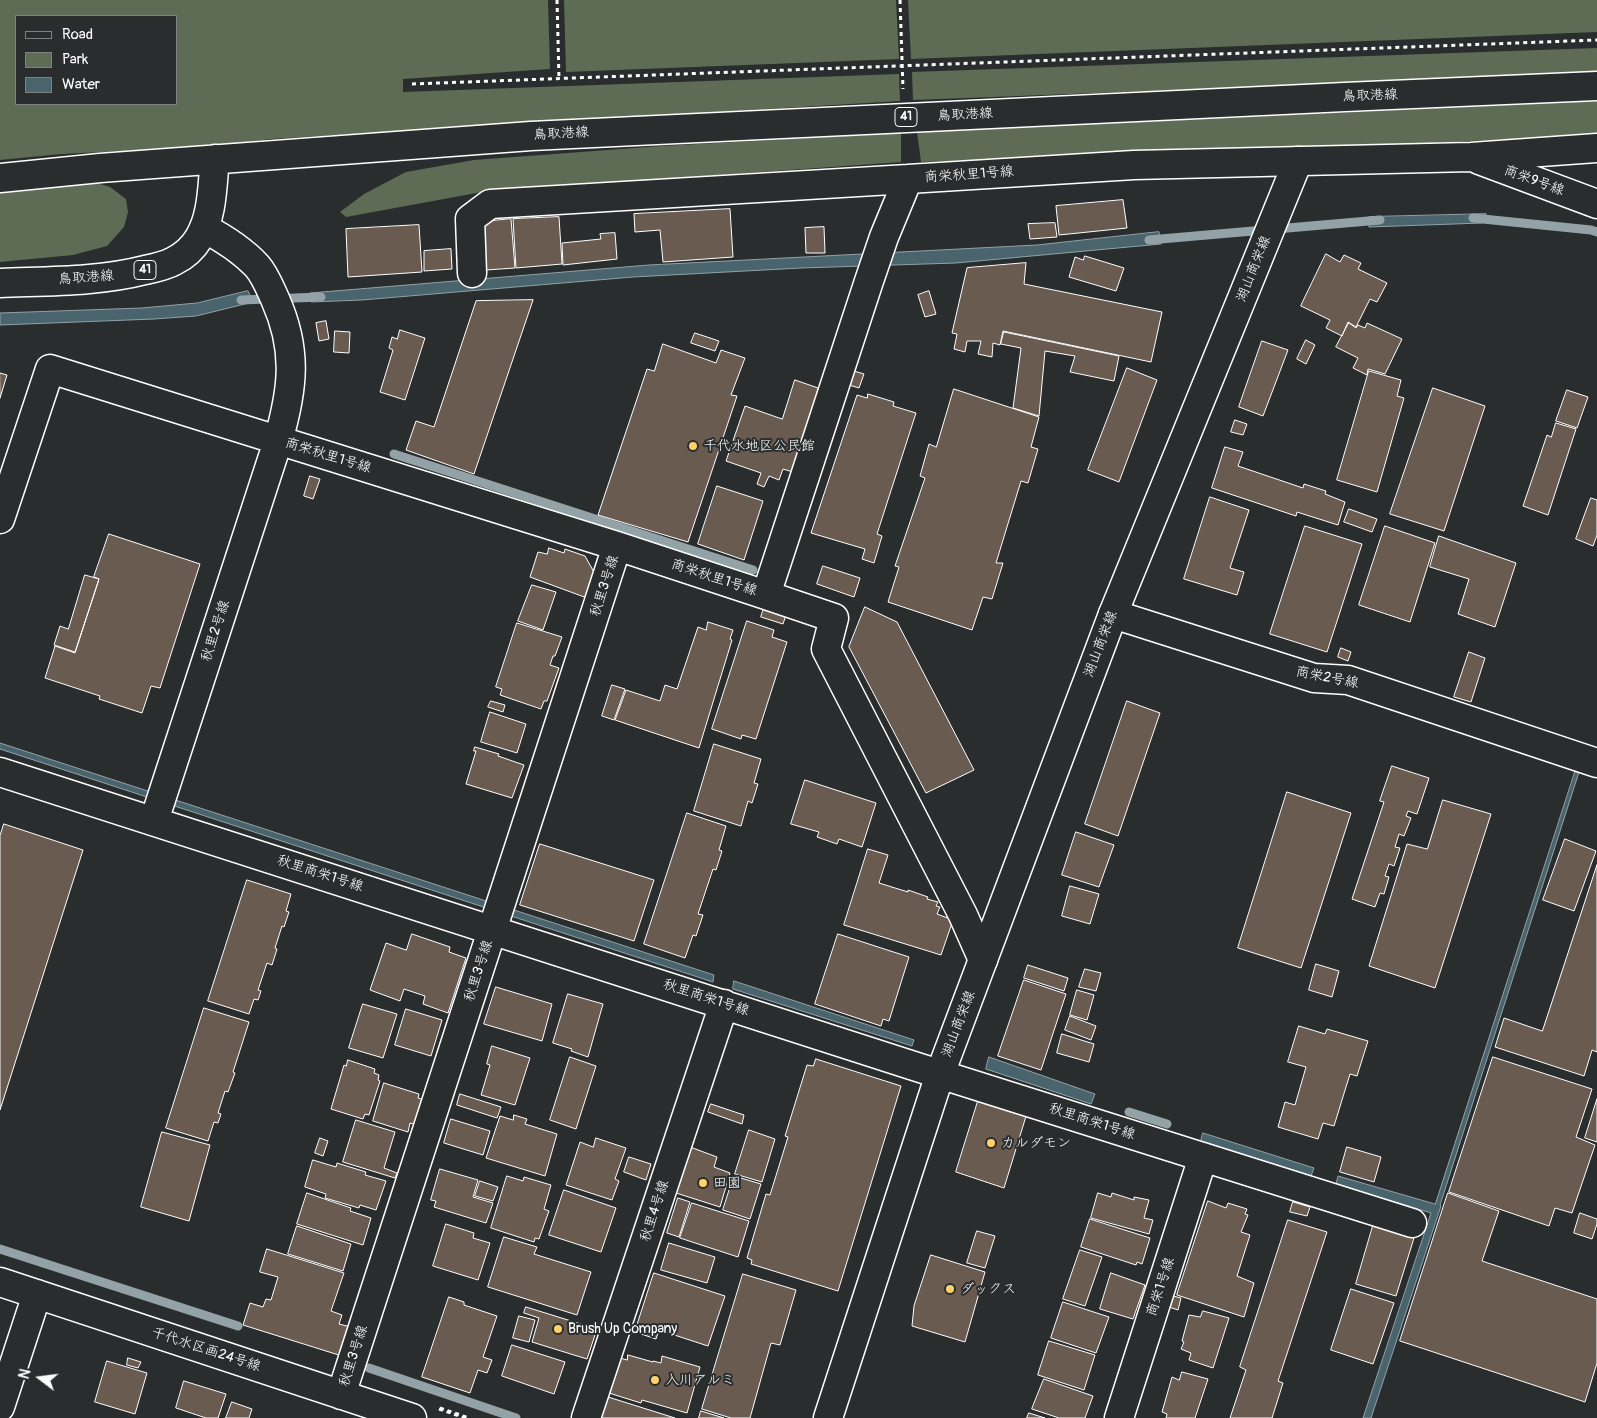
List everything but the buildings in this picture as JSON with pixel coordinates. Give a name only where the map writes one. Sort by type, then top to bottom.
[{"type":"street","name":"鳥取港線","points":[[0,178],[215,159],[531,136],[1345,96],[1597,86]]},
{"type":"street","points":[[1298,162],[1470,157],[1597,148]]},
{"type":"street","name":"商栄9号線","points":[[1470,157],[1597,204]]},
{"type":"street","name":"鳥取港線","points":[[0,283],[95,279],[138,272],[174,261],[188,251],[204,228],[210,203],[215,159]]},
{"type":"street","name":"商栄秋里1号線","points":[[0,519],[50,369],[618,546],[766,595],[884,237],[908,179],[1134,165],[1298,162]]},
{"type":"street","name":"湖山商栄線","points":[[828,1418],[940,1074],[1113,614],[1298,162]]},
{"type":"street","points":[[472,273],[470,219],[490,204],[908,179]]},
{"type":"street","name":"秋里2号線","points":[[154,821],[278,441],[287,406],[292,368],[291,348],[283,315],[258,267],[242,252],[220,236],[204,228]]},
{"type":"street","name":"秋里3号線","points":[[341,1395],[618,546]]},
{"type":"street","points":[[766,595],[834,618],[826,649],[963,915],[983,960]]},
{"type":"street","name":"商栄2号線","points":[[1113,614],[1314,678],[1348,680],[1597,762]]},
{"type":"street","name":"秋里商栄1号線","points":[[0,772],[940,1074],[1412,1223]]},
{"type":"street","name":"秋里4号線","points":[[586,1418],[724,1004]]},
{"type":"street","name":"商栄1号線","points":[[1119,1418],[1203,1157]]},
{"type":"street","name":"千代水区画24号線","points":[[0,1282],[412,1418]]},
{"type":"street","points":[[0,1407],[37,1294]]},
{"type":"path","points":[[557,0],[559,79]]},
{"type":"path","points":[[900,0],[904,118]]},
{"type":"path","points":[[412,84],[1597,40]]},
{"type":"green space","points":[[0,0],[548,0],[550,69],[403,79],[403,92],[899,74],[900,101],[271,139],[209,147],[61,154],[0,160]]},
{"type":"green space","points":[[564,0],[896,0],[899,59],[566,72]]},
{"type":"green space","points":[[908,0],[1597,0],[1597,32],[911,59]]},
{"type":"green space","points":[[1597,48],[1597,74],[913,100],[912,72]]},
{"type":"green space","points":[[1597,101],[1597,135],[1368,146],[921,162],[917,132]]},
{"type":"green space","points":[[901,133],[901,162],[482,192],[346,217],[340,212],[364,194],[406,172],[474,160],[661,146]]},
{"type":"green space","points":[[90,181],[110,187],[126,199],[128,212],[124,227],[107,246],[73,255],[0,262],[0,188]]},
{"type":"water","points":[[1486,214],[1482,223],[1369,227],[1369,217]]},
{"type":"water","points":[[1159,232],[1161,244],[956,263],[801,268],[633,277],[362,300],[311,302],[310,293],[649,265],[1037,245]]},
{"type":"water","points":[[248,291],[253,302],[196,316],[0,325],[0,313],[142,308],[197,303]]},
{"type":"water","points":[[0,743],[714,975],[713,982],[0,749]]},
{"type":"water","points":[[1575,772],[1579,772],[1441,1206],[1371,1418],[1363,1418],[1431,1213],[1336,1184],[1338,1176],[1435,1204]]},
{"type":"water","points":[[734,981],[914,1040],[912,1046],[733,989]]},
{"type":"water","points":[[989,1057],[1095,1094],[1091,1104],[986,1069]]},
{"type":"water","points":[[1203,1133],[1314,1168],[1311,1176],[1201,1141]]},
{"type":"waterway","points":[[1473,218],[1597,232]]},
{"type":"waterway","points":[[1149,240],[1380,220]]},
{"type":"waterway","points":[[241,300],[321,297]]},
{"type":"waterway","points":[[394,454],[753,570]]},
{"type":"waterway","points":[[1129,1112],[1167,1124]]},
{"type":"waterway","points":[[0,1249],[238,1326]]},
{"type":"waterway","points":[[369,1368],[516,1418]]},
{"type":"place","name":"千代水地区公民館","points":[[693,446]]},
{"type":"place","name":"カルダモン","points":[[991,1143]]},
{"type":"place","name":"田園","points":[[703,1183]]},
{"type":"place","name":"ダックス","points":[[950,1289]]},
{"type":"place","name":"Brush Up Company","points":[[558,1329]]},
{"type":"place","name":"入川アルミ","points":[[655,1380]]}]
